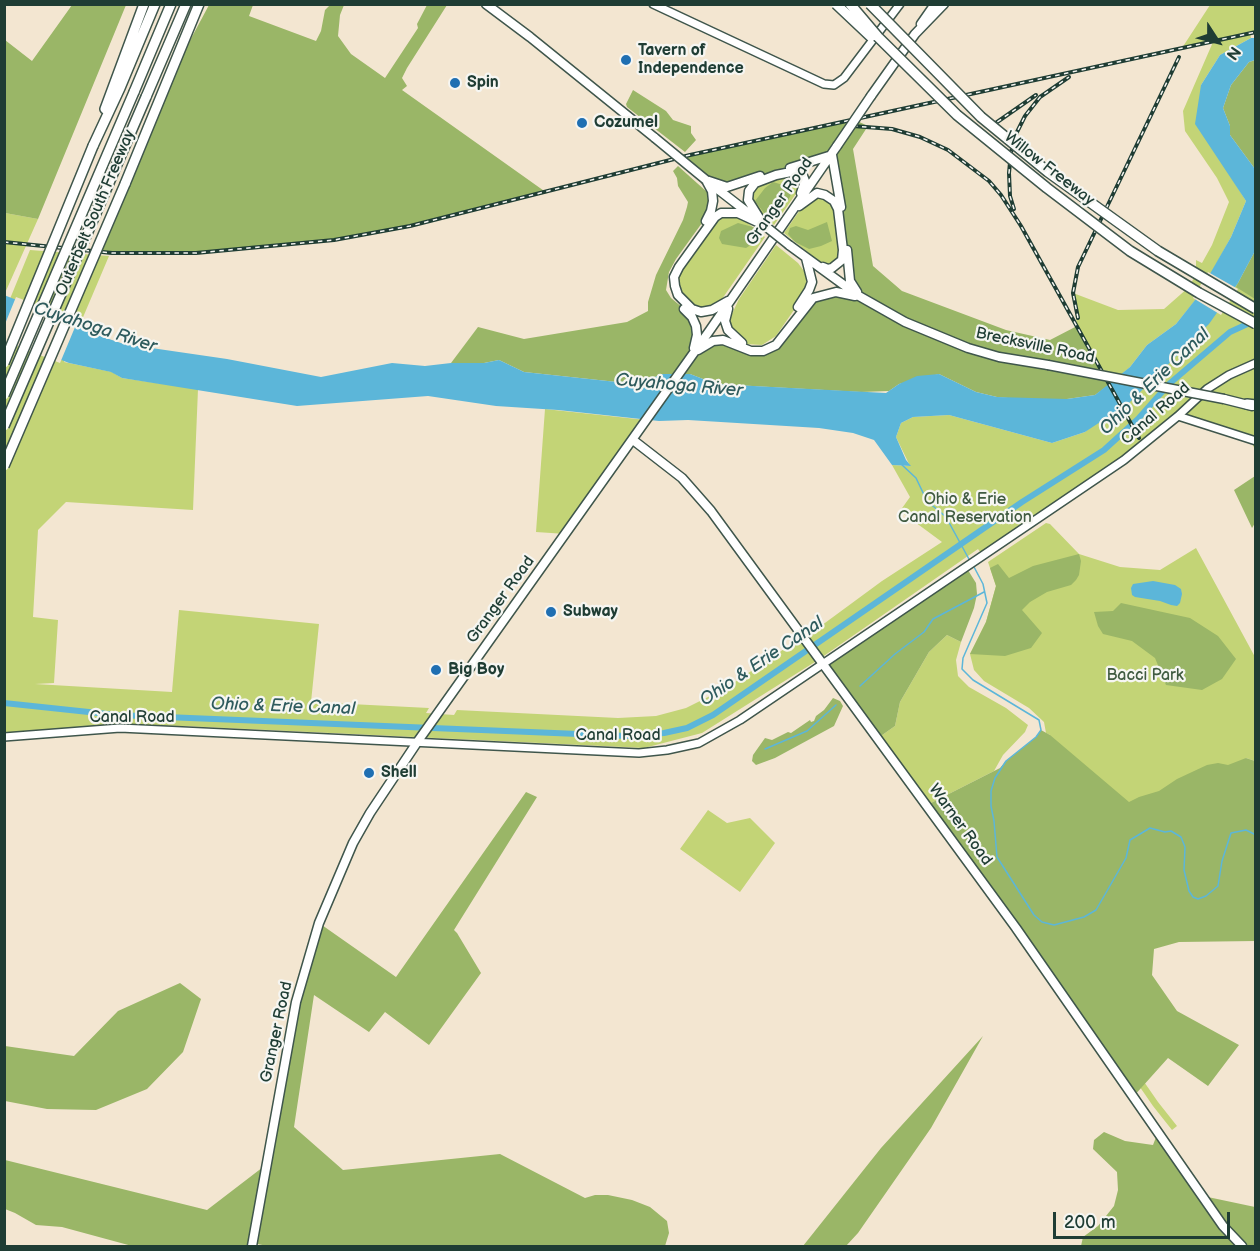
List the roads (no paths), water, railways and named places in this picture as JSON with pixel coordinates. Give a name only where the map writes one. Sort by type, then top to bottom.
[{"type":"highway","points":[[117,86],[144,4]]},
{"type":"highway","name":"Outerbelt South Freeway","points":[[4,363],[117,86],[154,4]]},
{"type":"highway","points":[[4,394],[171,4]]},
{"type":"highway","points":[[4,426],[186,4]]},
{"type":"highway","points":[[836,4],[957,115]]},
{"type":"highway","name":"Willow Freeway","points":[[850,4],[878,36],[957,115],[1047,188],[1130,251],[1256,324]]},
{"type":"highway","name":"Willow Freeway","points":[[870,4],[942,80],[1013,144],[1107,216],[1158,251],[1256,309]]},
{"type":"highway","points":[[876,4],[942,80]]},
{"type":"highway","name":"Outerbelt South Freeway","points":[[4,466],[199,6]]},
{"type":"main road","name":"Brecksville Road","points":[[486,4],[806,258],[859,296],[905,322],[968,348],[999,357],[1253,405]]},
{"type":"main road","name":"Granger Road","points":[[252,1246],[296,1002],[319,922],[353,843],[418,741],[633,440],[790,212],[832,155],[934,4]]},
{"type":"main road","name":"Granger Road","points":[[915,34],[944,4]]},
{"type":"main road","points":[[706,180],[728,187],[832,155],[850,281],[859,296]]},
{"type":"main road","points":[[764,225],[748,200],[749,191],[758,180],[793,170],[802,176],[805,184],[790,212]]},
{"type":"main road","points":[[693,354],[697,335],[695,322],[673,297],[670,280],[674,266],[711,211],[713,197],[706,180]]},
{"type":"main road","points":[[790,212],[817,194],[825,195],[834,201],[838,209],[842,260],[828,269],[806,258]]},
{"type":"main road","points":[[731,299],[712,310],[701,312],[692,309],[678,295],[674,278],[679,267],[714,217],[721,213],[738,213],[764,225]]},
{"type":"main road","points":[[731,299],[725,321],[732,336],[744,345],[755,348],[769,345],[781,332],[809,290],[812,282],[806,258]]},
{"type":"main road","points":[[693,354],[713,341],[723,340],[751,351],[763,351],[776,345],[813,297],[836,292],[859,296]]},
{"type":"main road","name":"Warner Road","points":[[633,440],[682,478],[711,511],[1016,928],[1223,1226],[1242,1246]]},
{"type":"street","points":[[653,4],[824,84],[834,85],[844,78],[900,4]]},
{"type":"street","name":"Canal Road","points":[[4,737],[120,728],[639,753],[699,743],[740,720],[822,660],[960,571],[1124,460],[1207,389],[1229,375],[1256,363]]},
{"type":"street","points":[[1178,416],[1256,441]]},
{"type":"water","name":"Cuyahoga River","points":[[1255,38],[1255,60],[1249,62],[1231,85],[1223,108],[1230,126],[1230,135],[1255,169],[1255,251],[1238,283],[1209,324],[1129,403],[1085,432],[1052,443],[949,415],[913,417],[901,423],[896,437],[911,466],[892,465],[874,440],[853,433],[819,428],[688,420],[659,421],[496,406],[428,396],[297,406],[122,378],[111,372],[69,363],[5,338],[4,295],[85,327],[94,334],[124,344],[227,359],[321,377],[392,363],[425,366],[499,360],[524,372],[617,382],[647,381],[661,374],[690,374],[716,384],[886,393],[917,376],[939,374],[976,392],[997,397],[1067,399],[1095,395],[1130,367],[1147,345],[1176,324],[1195,300],[1231,237],[1246,201],[1195,124],[1201,85],[1220,55]]},
{"type":"water","points":[[1153,581],[1175,585],[1181,589],[1180,603],[1177,606],[1171,605],[1132,595],[1133,584]]},
{"type":"waterway","name":"Ohio & Erie Canal","points":[[4,703],[117,715],[627,736],[664,733],[687,728],[713,715],[1022,502],[1104,450],[1138,419],[1169,384],[1230,332],[1254,321]]},
{"type":"waterway","points":[[901,464],[916,478],[927,501],[946,517],[970,561]]},
{"type":"waterway","points":[[973,565],[983,584],[987,603],[963,658],[962,669],[973,680],[1039,720],[1041,730],[1036,737],[1006,761],[995,778],[991,791],[997,857],[1034,915],[1042,922],[1054,925],[1084,917],[1096,910],[1126,858],[1130,840],[1150,828],[1165,832],[1171,831],[1181,837],[1185,847],[1184,870],[1189,891],[1193,897],[1198,899],[1206,896],[1218,886],[1222,861],[1231,833],[1246,830],[1256,835]]},
{"type":"waterway","points":[[860,686],[895,654],[924,632],[933,619],[984,592]]},
{"type":"waterway","points":[[765,749],[807,731],[836,705]]},
{"type":"railway","points":[[4,242],[112,253],[196,253],[334,240],[410,226],[690,155],[1256,32]]},
{"type":"railway","points":[[1078,318],[1073,293],[1078,267],[1179,57]]},
{"type":"railway","points":[[1014,209],[1010,196],[1009,173],[1011,152],[1017,132],[1025,116],[1040,97],[1069,77]]},
{"type":"railway","points":[[990,127],[1036,95]]},
{"type":"railway","points":[[853,126],[892,129],[920,137],[948,150],[989,181],[1021,226],[1139,438]]},
{"type":"place","name":"Tavern of Independence","points":[[626,60]]},
{"type":"place","name":"Spin","points":[[455,83]]},
{"type":"place","name":"Cozumel","points":[[582,123]]},
{"type":"place","name":"Subway","points":[[551,612]]},
{"type":"place","name":"Big Boy","points":[[436,670]]},
{"type":"place","name":"Shell","points":[[369,773]]},
{"type":"park label","name":"Ohio & Erie Canal Reservation","points":[[965,509]]},
{"type":"park label","name":"Bacci Park","points":[[1145,676]]}]
